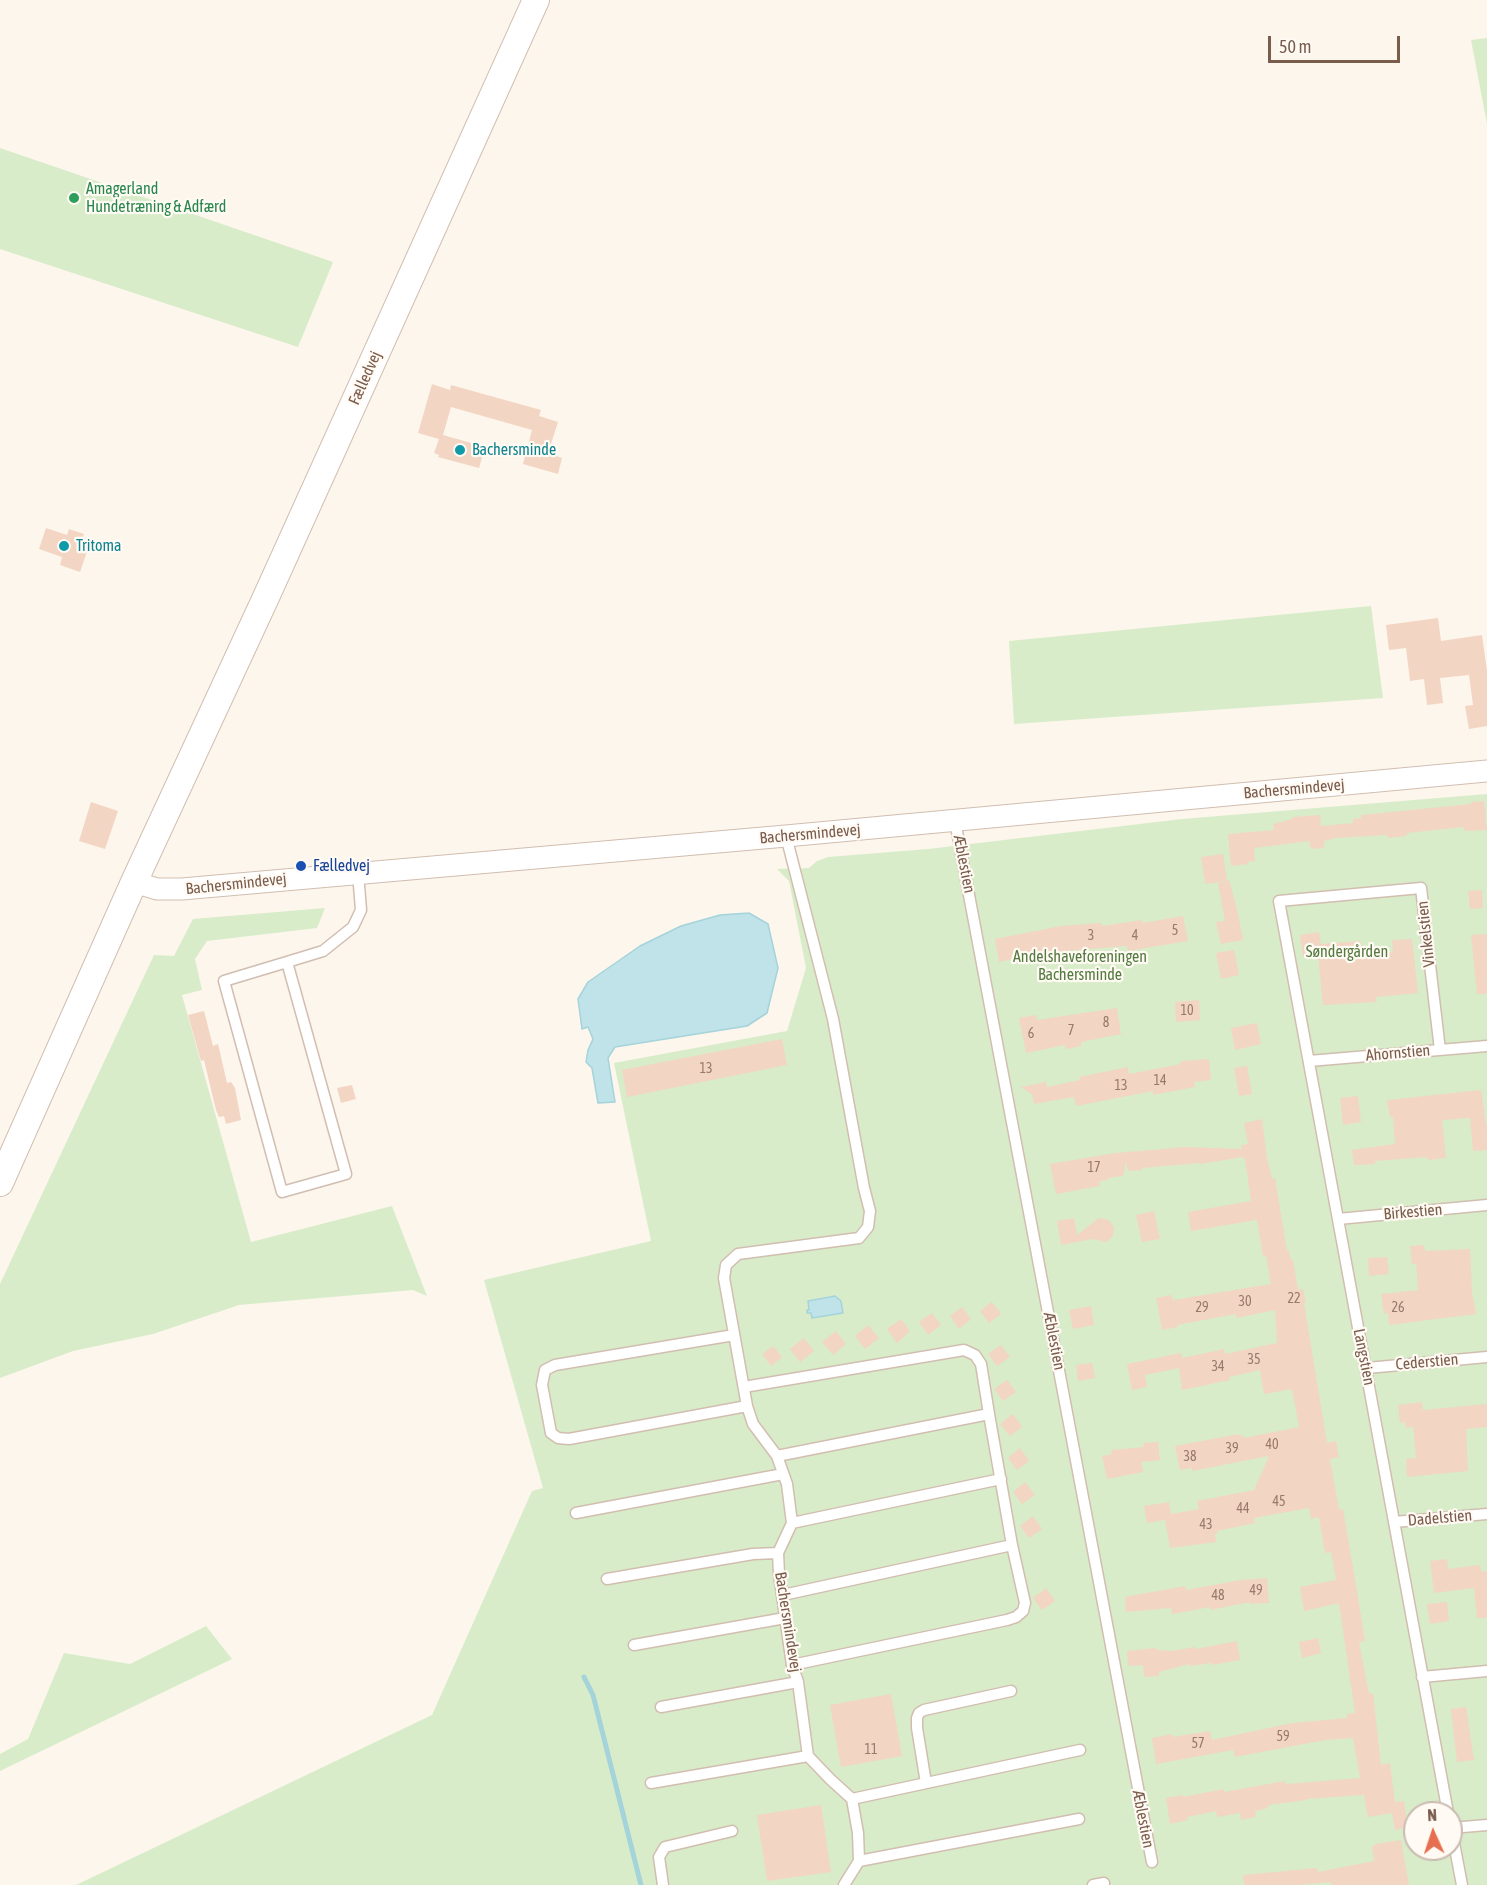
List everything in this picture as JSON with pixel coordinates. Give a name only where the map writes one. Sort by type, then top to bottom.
[{"type":"street","name":"Fælledvej","points":[[0,1183],[134,882],[267,595],[536,0]]},
{"type":"street","name":"Bachersmindevej","points":[[134,882],[166,890],[956,821],[1487,771]]},
{"type":"lane","name":"Æblestien","points":[[956,821],[1152,1862]]},
{"type":"lane","points":[[786,836],[835,1030],[870,1211],[868,1227],[859,1238],[738,1254],[726,1265],[724,1278],[747,1406],[753,1424],[777,1456],[787,1484],[792,1523],[1001,1479]]},
{"type":"lane","points":[[287,962],[346,1174],[282,1192],[224,981],[323,951],[353,927],[361,910],[358,873]]},
{"type":"lane","name":"Vinkelstien","points":[[1279,901],[1421,888],[1440,1050]]},
{"type":"lane","name":"Langstien","points":[[1279,901],[1446,1801]]},
{"type":"lane","name":"Ahornstien","points":[[1309,1061],[1487,1046]]},
{"type":"lane","name":"Birkestien","points":[[1338,1219],[1487,1205]]},
{"type":"lane","points":[[734,1335],[555,1365],[545,1370],[542,1385],[551,1433],[558,1438],[569,1439],[747,1406]]},
{"type":"lane","points":[[744,1387],[964,1350],[975,1355],[981,1364],[1012,1545],[1025,1603],[1023,1611],[1016,1617],[792,1665]]},
{"type":"lane","name":"Cederstien","points":[[1367,1368],[1487,1357]]},
{"type":"lane","points":[[777,1456],[989,1414]]},
{"type":"lane","points":[[576,1514],[783,1474]]},
{"type":"lane","name":"Dadelstien","points":[[1394,1522],[1487,1514]]},
{"type":"lane","name":"Bachersmindevej","points":[[792,1523],[778,1552],[784,1618],[792,1665],[798,1682],[808,1756]]},
{"type":"lane","points":[[783,1595],[1012,1545]]},
{"type":"lane","points":[[607,1579],[753,1554],[778,1552]]},
{"type":"lane","points":[[634,1645],[784,1618]]},
{"type":"lane","points":[[1422,1677],[1487,1671]]},
{"type":"lane","points":[[661,1707],[798,1682]]},
{"type":"lane","points":[[926,1783],[917,1728],[919,1713],[1011,1691]]},
{"type":"lane","points":[[852,1799],[1080,1750]]},
{"type":"lane","points":[[651,1783],[808,1756],[852,1799],[858,1833],[859,1861],[844,1885]]},
{"type":"lane","points":[[859,1861],[1079,1819]]},
{"type":"lane","points":[[1463,1826],[1487,1825]]},
{"type":"lane","points":[[663,1885],[659,1857],[665,1847],[732,1832]]},
{"type":"lane","points":[[1457,1861],[1462,1885]]},
{"type":"green space","points":[[1487,38],[1487,124],[1471,40]]},
{"type":"green space","name":"Amagerland Hundetræning & Adfærd","points":[[0,148],[333,262],[298,347],[0,249]]},
{"type":"green space","points":[[1371,606],[1383,698],[1014,724],[1009,641]]},
{"type":"green space","points":[[1487,794],[1487,1885],[76,1885],[432,1715],[532,1491],[543,1488],[484,1280],[651,1241],[614,1063],[787,1031],[806,968],[789,881],[777,869],[809,868],[817,861],[828,857],[928,849],[1182,819]]},
{"type":"green space","points":[[325,908],[317,928],[207,941],[195,959],[202,990],[182,995],[251,1242],[392,1206],[427,1296],[413,1290],[239,1305],[153,1334],[73,1351],[0,1378],[0,1284],[154,955],[174,956],[193,919]]},
{"type":"green space","points":[[206,1626],[232,1659],[0,1771],[0,1754],[28,1739],[64,1653],[130,1664]]},
{"type":"water","points":[[749,913],[768,924],[778,968],[767,1013],[747,1026],[615,1047],[608,1058],[615,1102],[598,1103],[592,1068],[586,1062],[593,1039],[588,1027],[582,1029],[578,999],[588,982],[640,946],[681,926],[720,915]]},
{"type":"water","points":[[835,1296],[841,1301],[843,1313],[812,1318],[811,1313],[807,1313],[808,1301]]},
{"type":"building","points":[[432,384],[450,390],[451,385],[541,410],[539,416],[558,422],[548,453],[562,458],[558,474],[523,464],[532,430],[451,407],[443,435],[485,447],[479,468],[438,457],[439,455],[434,453],[439,439],[418,433]]},
{"type":"building","name":"Tritoma","points":[[46,528],[67,535],[69,529],[84,534],[82,540],[90,543],[80,572],[60,565],[62,557],[39,549]]},
{"type":"building","points":[[1438,618],[1441,641],[1482,635],[1487,671],[1487,726],[1469,729],[1465,706],[1473,705],[1469,675],[1440,678],[1443,703],[1427,705],[1424,679],[1410,681],[1406,648],[1389,650],[1386,625]]},
{"type":"building","points":[[1484,801],[1487,830],[1464,831],[1464,827],[1407,833],[1407,836],[1388,838],[1387,835],[1336,838],[1324,841],[1324,848],[1311,849],[1309,841],[1254,848],[1255,861],[1231,866],[1228,834],[1274,830],[1273,824],[1292,819],[1292,817],[1320,815],[1321,826],[1353,823],[1353,819],[1361,818],[1361,815]]},
{"type":"building","points":[[91,802],[118,811],[105,849],[79,841]]},
{"type":"building","points":[[1223,854],[1227,881],[1229,880],[1237,909],[1243,940],[1221,944],[1216,922],[1225,921],[1218,883],[1226,881],[1205,884],[1201,857]]},
{"type":"building","points":[[1482,890],[1483,908],[1470,909],[1468,891]]},
{"type":"building","points":[[1183,916],[1188,941],[1128,951],[1127,946],[1064,951],[1065,953],[1044,957],[1043,953],[999,962],[995,939],[1061,926],[1101,923],[1102,926],[1142,920],[1143,923]]},
{"type":"building","points":[[1319,932],[1321,944],[1361,941],[1362,955],[1393,952],[1392,940],[1412,939],[1418,993],[1376,997],[1377,1002],[1323,1005],[1318,955],[1303,957],[1300,935]]},
{"type":"building","points":[[1487,934],[1487,994],[1477,994],[1471,935]]},
{"type":"building","points":[[1234,950],[1239,975],[1221,979],[1216,953]]},
{"type":"building","points":[[1199,1000],[1200,1020],[1176,1022],[1175,1002]]},
{"type":"building","points":[[1117,1008],[1121,1034],[1081,1042],[1081,1046],[1066,1049],[1065,1045],[1026,1053],[1019,1018],[1036,1015],[1037,1020]]},
{"type":"building","points":[[204,1011],[213,1046],[218,1044],[227,1083],[231,1082],[235,1088],[241,1120],[226,1124],[224,1116],[219,1117],[216,1110],[204,1060],[201,1061],[188,1015]]},
{"type":"building","points":[[1257,1023],[1261,1044],[1235,1050],[1231,1028]]},
{"type":"building","points":[[782,1039],[787,1065],[627,1097],[622,1070]]},
{"type":"building","points":[[1209,1059],[1211,1080],[1194,1082],[1195,1087],[1153,1095],[1153,1091],[1076,1106],[1074,1097],[1034,1104],[1032,1094],[1021,1087],[1046,1082],[1047,1087],[1080,1080],[1079,1077],[1128,1067],[1129,1074],[1181,1064],[1180,1061]]},
{"type":"building","points":[[1247,1066],[1252,1094],[1239,1096],[1234,1068]]},
{"type":"building","points":[[352,1085],[356,1099],[341,1103],[337,1088]]},
{"type":"building","points":[[1481,1090],[1487,1129],[1487,1150],[1473,1151],[1470,1118],[1442,1120],[1446,1158],[1428,1160],[1427,1157],[1354,1165],[1352,1150],[1395,1144],[1393,1117],[1390,1117],[1387,1100]]},
{"type":"building","points":[[1358,1096],[1361,1122],[1343,1125],[1340,1098]]},
{"type":"building","points":[[1262,1119],[1267,1158],[1272,1179],[1275,1178],[1287,1251],[1289,1250],[1291,1260],[1293,1260],[1298,1290],[1303,1289],[1306,1303],[1304,1303],[1327,1443],[1336,1441],[1339,1457],[1330,1459],[1339,1510],[1343,1509],[1357,1591],[1365,1641],[1359,1642],[1369,1694],[1373,1693],[1381,1765],[1390,1763],[1395,1802],[1403,1801],[1403,1828],[1395,1830],[1392,1813],[1368,1817],[1364,1795],[1306,1799],[1268,1805],[1268,1808],[1255,1811],[1256,1817],[1241,1820],[1240,1813],[1217,1817],[1216,1811],[1187,1817],[1188,1820],[1170,1824],[1166,1798],[1224,1789],[1224,1792],[1285,1781],[1286,1784],[1360,1778],[1353,1738],[1325,1740],[1235,1757],[1233,1750],[1156,1764],[1152,1738],[1210,1731],[1212,1740],[1292,1723],[1347,1718],[1347,1714],[1355,1713],[1339,1603],[1304,1611],[1300,1587],[1336,1580],[1331,1552],[1325,1553],[1319,1517],[1311,1519],[1309,1508],[1254,1518],[1255,1523],[1217,1531],[1216,1542],[1170,1548],[1165,1520],[1147,1523],[1144,1506],[1169,1502],[1171,1514],[1199,1509],[1197,1501],[1254,1490],[1269,1456],[1192,1471],[1192,1468],[1180,1470],[1175,1446],[1239,1434],[1244,1438],[1299,1427],[1292,1389],[1264,1394],[1260,1370],[1229,1377],[1230,1380],[1182,1390],[1179,1368],[1145,1375],[1147,1387],[1132,1390],[1127,1364],[1181,1353],[1182,1358],[1224,1349],[1225,1354],[1277,1343],[1275,1310],[1236,1318],[1236,1314],[1162,1330],[1156,1298],[1171,1295],[1173,1300],[1271,1284],[1266,1256],[1263,1256],[1257,1220],[1191,1231],[1188,1212],[1251,1201],[1245,1159],[1243,1157],[1128,1171],[1126,1162],[1123,1176],[1099,1181],[1100,1186],[1056,1194],[1050,1164],[1115,1153],[1185,1147],[1242,1149],[1241,1145],[1248,1144],[1244,1123]]},
{"type":"building","points":[[1154,1211],[1160,1239],[1142,1242],[1136,1215]]},
{"type":"building","points":[[1074,1218],[1077,1235],[1099,1218],[1109,1220],[1114,1227],[1113,1236],[1106,1242],[1093,1239],[1061,1245],[1057,1221]]},
{"type":"building","points":[[1424,1245],[1425,1251],[1470,1249],[1472,1292],[1476,1314],[1389,1325],[1388,1313],[1384,1314],[1381,1294],[1418,1290],[1416,1264],[1412,1264],[1410,1246]]},
{"type":"building","points":[[1387,1257],[1389,1274],[1369,1276],[1368,1258]]},
{"type":"building","points":[[992,1302],[1001,1314],[989,1323],[980,1311]]},
{"type":"building","points":[[1091,1306],[1094,1325],[1073,1329],[1069,1310]]},
{"type":"building","points":[[962,1307],[971,1319],[959,1329],[950,1316]]},
{"type":"building","points":[[932,1313],[941,1325],[928,1335],[919,1322]]},
{"type":"building","points":[[901,1319],[910,1331],[897,1343],[887,1329]]},
{"type":"building","points":[[868,1325],[879,1338],[865,1349],[855,1336]]},
{"type":"building","points":[[836,1331],[846,1344],[833,1355],[822,1342]]},
{"type":"building","points":[[804,1338],[814,1351],[800,1362],[790,1349]]},
{"type":"building","points":[[1001,1345],[1010,1357],[997,1366],[988,1354]]},
{"type":"building","points":[[773,1346],[782,1357],[771,1366],[762,1354]]},
{"type":"building","points":[[1092,1363],[1095,1378],[1078,1381],[1076,1365]]},
{"type":"building","points":[[1007,1380],[1016,1392],[1003,1401],[994,1389]]},
{"type":"building","points":[[1422,1402],[1423,1410],[1487,1404],[1487,1427],[1466,1429],[1468,1471],[1407,1477],[1406,1459],[1416,1458],[1413,1427],[1406,1428],[1405,1422],[1400,1423],[1398,1405]]},
{"type":"building","points":[[1013,1414],[1022,1427],[1010,1436],[1000,1424]]},
{"type":"building","points":[[1158,1442],[1160,1460],[1141,1462],[1143,1472],[1107,1479],[1102,1456],[1112,1454],[1111,1450],[1144,1447],[1143,1443]]},
{"type":"building","points":[[1020,1448],[1029,1461],[1017,1470],[1008,1458]]},
{"type":"building","points":[[1025,1482],[1035,1495],[1022,1504],[1013,1492]]},
{"type":"building","points":[[1033,1516],[1042,1529],[1029,1538],[1020,1526]]},
{"type":"building","points":[[1447,1559],[1448,1569],[1480,1565],[1481,1572],[1487,1571],[1487,1618],[1477,1618],[1474,1588],[1434,1593],[1430,1561]]},
{"type":"building","points":[[1267,1578],[1269,1603],[1250,1604],[1250,1602],[1210,1610],[1210,1607],[1172,1614],[1171,1608],[1126,1612],[1125,1597],[1185,1586],[1186,1590],[1241,1580]]},
{"type":"building","points":[[1046,1588],[1055,1601],[1042,1610],[1033,1598]]},
{"type":"building","points":[[1447,1602],[1449,1621],[1430,1624],[1427,1604]]},
{"type":"building","points":[[1318,1638],[1321,1653],[1302,1658],[1299,1642]]},
{"type":"building","points":[[1237,1641],[1240,1660],[1212,1665],[1211,1663],[1190,1666],[1189,1664],[1159,1672],[1159,1676],[1144,1677],[1143,1665],[1128,1666],[1127,1651],[1156,1648],[1172,1651],[1195,1647],[1196,1649]]},
{"type":"building","points":[[891,1694],[902,1756],[841,1767],[830,1705]]},
{"type":"building","points":[[1466,1707],[1474,1760],[1457,1762],[1451,1709]]},
{"type":"building","points":[[821,1805],[831,1872],[767,1881],[757,1815]]},
{"type":"building","points":[[1401,1840],[1409,1885],[1331,1885],[1331,1882],[1297,1885],[1244,1885],[1243,1875],[1317,1868],[1318,1872],[1374,1861],[1372,1846]]},
{"type":"waterway","points":[[584,1677],[593,1695],[641,1885]]},
{"type":"place","name":"Amagerland Hundetræning & Adfærd","points":[[74,198]]},
{"type":"place","name":"Bachersminde","points":[[460,450]]},
{"type":"place","name":"Tritoma","points":[[64,546]]},
{"type":"place","name":"Fælledvej","points":[[301,866]]},
{"type":"park label","name":"Søndergården","points":[[1347,952]]},
{"type":"park label","name":"Andelshaveforeningen Bachersminde","points":[[1080,966]]}]
